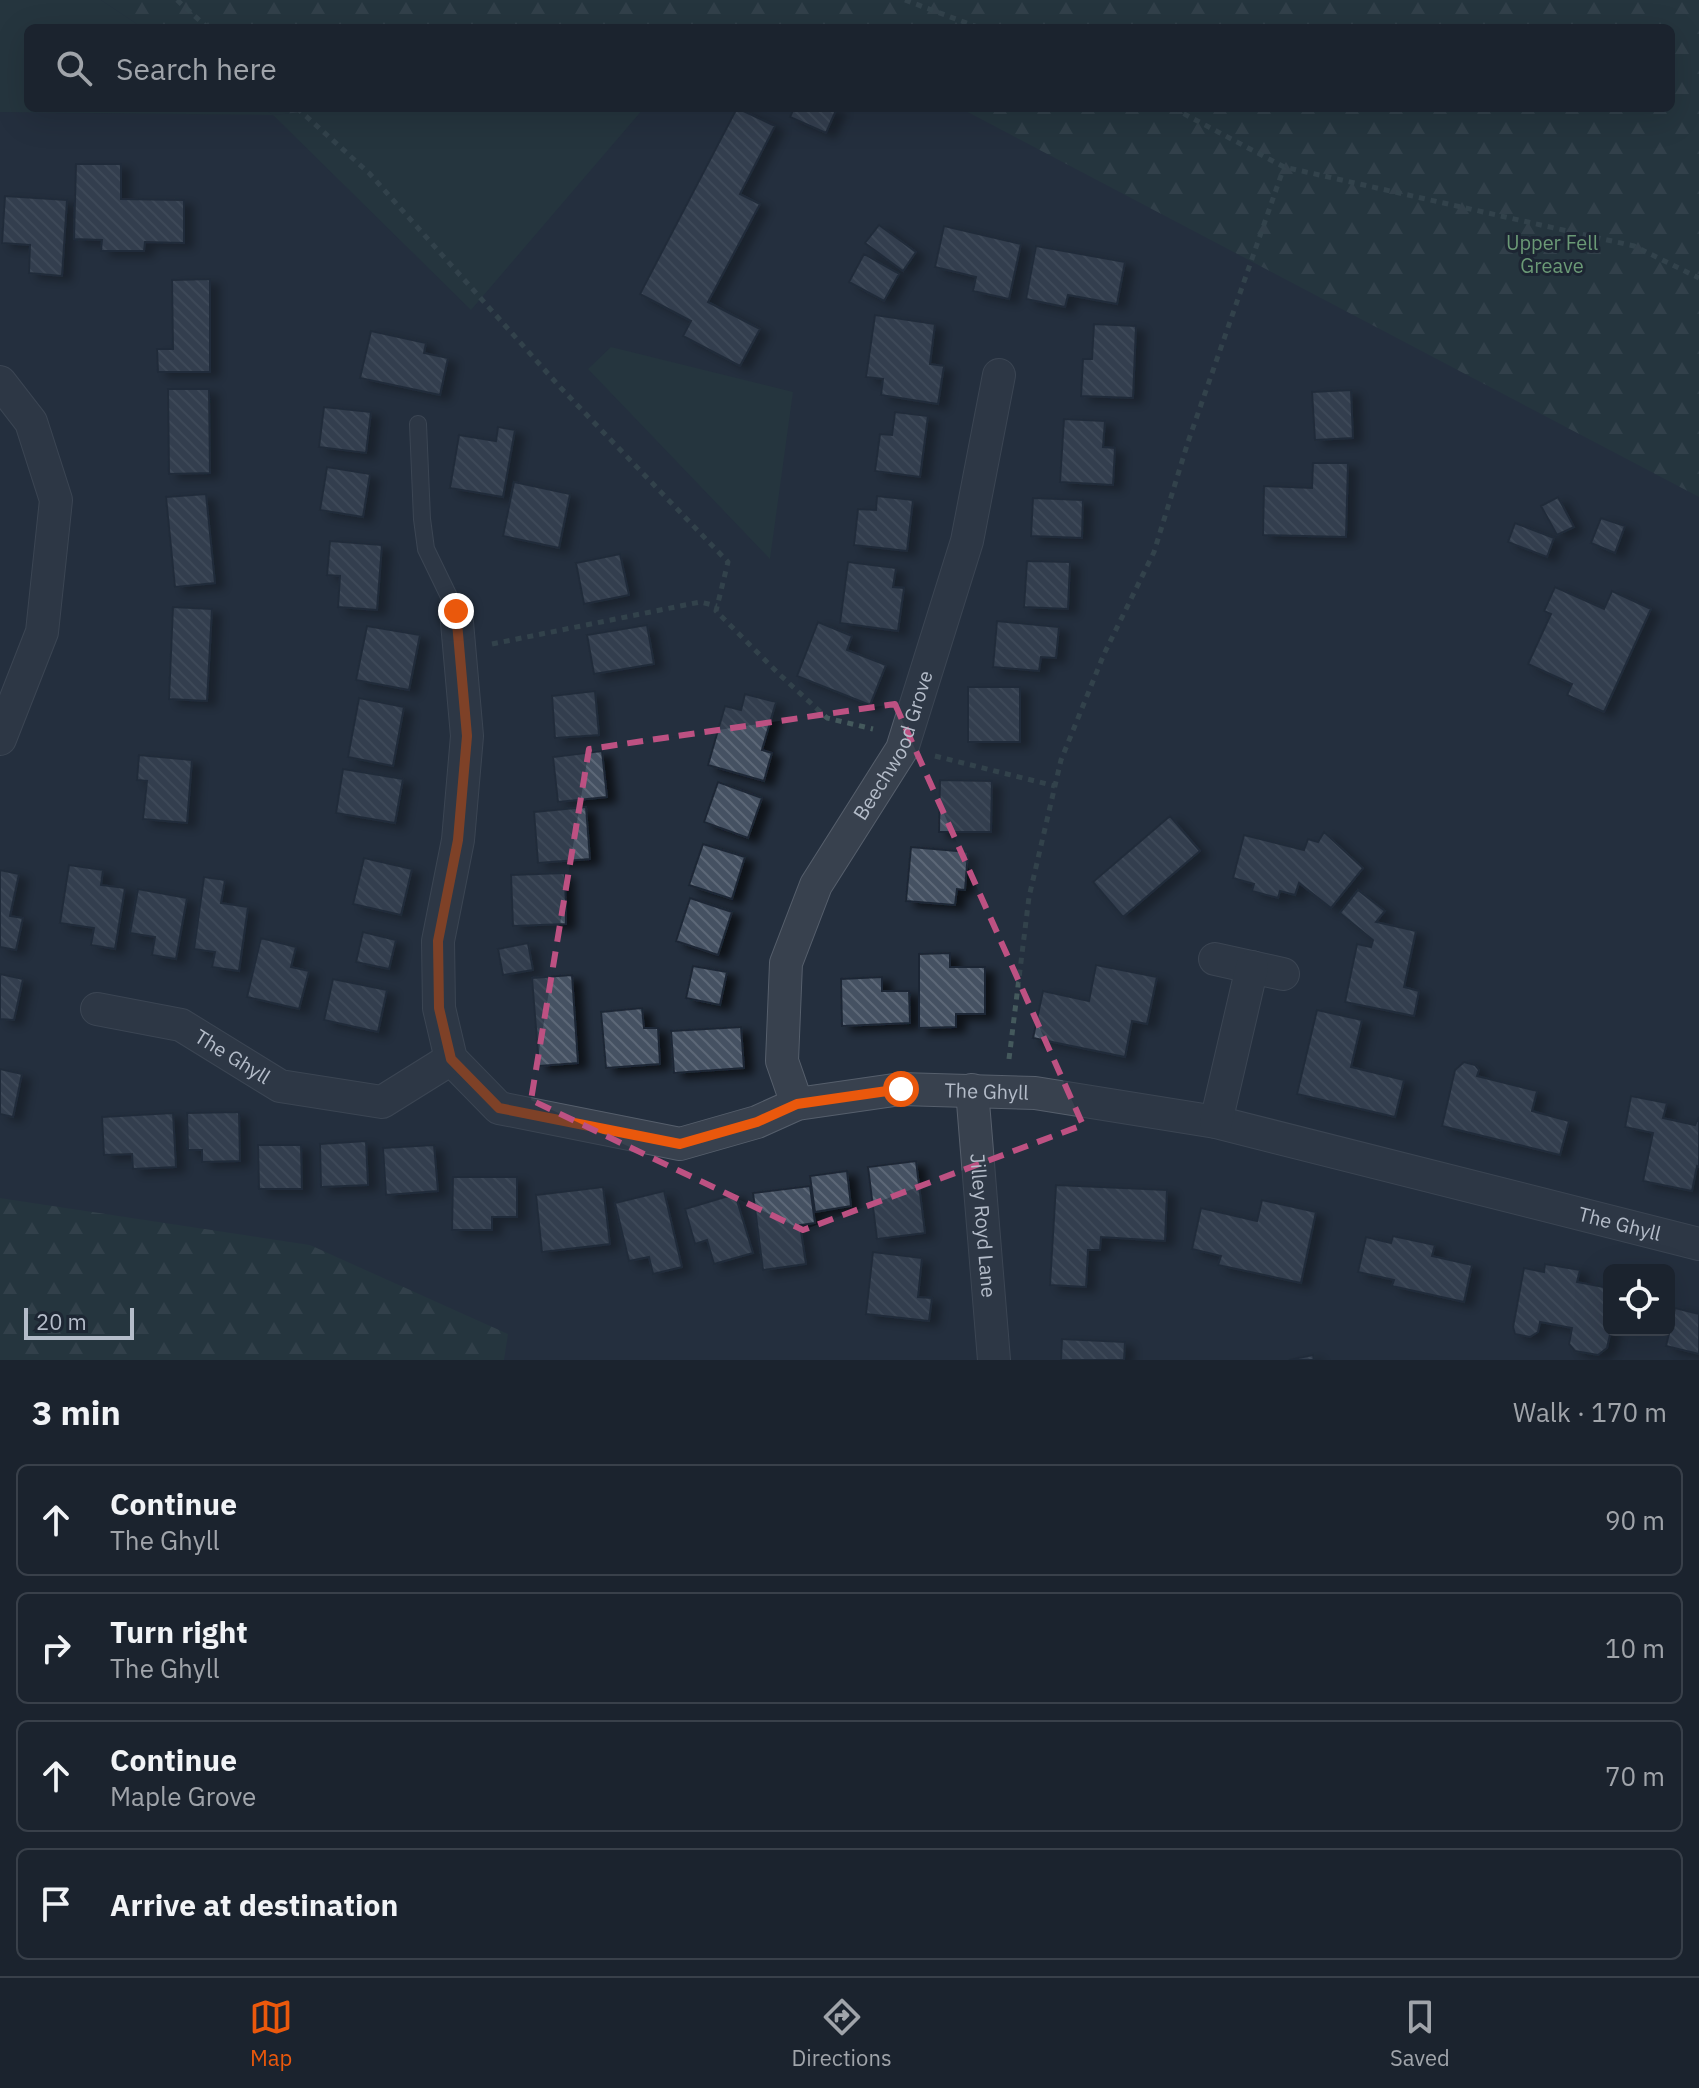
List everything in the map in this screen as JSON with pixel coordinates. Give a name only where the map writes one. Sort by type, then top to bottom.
[{"type":"street","name":"Beechwood Grove","points":[[797,1104],[782,1061],[786,963],[816,885],[904,743],[967,541],[999,375]]},
{"type":"street","points":[[0,382],[31,422],[56,500],[42,632],[0,739]]},
{"type":"street","points":[[451,1059],[439,1008],[438,941],[458,840],[467,736],[456,611]]},
{"type":"street","points":[[1215,959],[1283,974]]},
{"type":"street","points":[[1216,1122],[1252,967]]},
{"type":"street","name":"The Ghyll","points":[[97,1009],[181,1025],[280,1086],[382,1102],[451,1059],[499,1108],[680,1144],[757,1122],[797,1104],[901,1089],[1035,1093],[1216,1122],[1699,1244]]},
{"type":"street","name":"Jilley Royd Lane","points":[[972,1090],[994,1360]]},
{"type":"lane","points":[[418,424],[426,549],[456,611]]},
{"type":"path","points":[[177,0],[204,24]]},
{"type":"path","points":[[905,0],[969,24]]},
{"type":"path","points":[[301,112],[369,173],[559,386],[728,562],[716,611],[827,718],[1055,786]]},
{"type":"path","points":[[1181,112],[1284,167],[1634,246],[1699,278]]},
{"type":"path","points":[[1005,1091],[1029,897],[1061,760],[1104,654],[1154,552],[1188,442],[1284,167]]},
{"type":"path","points":[[460,650],[700,602],[717,606]]},
{"type":"highlighted area","points":[[895,704],[1083,1125],[803,1230],[531,1100],[589,749]]},
{"type":"green space","points":[[0,0],[101,0],[137,24],[24,24],[24,112],[269,112],[273,115],[0,112]]},
{"type":"green space","name":"Upper Fell Greave","points":[[101,0],[1699,0],[1699,497],[968,112],[1675,112],[1675,24],[137,24]]},
{"type":"green space","points":[[269,112],[303,112],[273,115]]},
{"type":"green space","points":[[303,112],[641,112],[471,310],[273,115]]},
{"type":"green space","points":[[611,347],[793,392],[770,559],[588,369]]},
{"type":"green space","points":[[0,1198],[310,1245],[508,1334],[504,1360],[0,1360]]},
{"type":"building","points":[[735,112],[745,112],[775,126],[740,194],[760,204],[708,302],[760,329],[740,366],[683,336],[691,321],[640,294]]},
{"type":"building","points":[[792,112],[835,112],[826,133],[790,117]]},
{"type":"building","points":[[76,164],[121,164],[121,199],[184,200],[184,243],[145,242],[144,251],[101,251],[102,240],[74,239]]},
{"type":"building","points":[[5,196],[67,200],[62,276],[29,273],[30,245],[2,243]]},
{"type":"building","points":[[879,225],[916,252],[903,271],[865,243]]},
{"type":"building","points":[[944,226],[1021,244],[1009,299],[973,291],[976,277],[935,267]]},
{"type":"building","points":[[1036,246],[1125,262],[1117,304],[1068,295],[1065,307],[1026,299]]},
{"type":"building","points":[[864,254],[899,274],[884,301],[849,282]]},
{"type":"building","points":[[210,279],[210,372],[158,372],[157,349],[173,349],[172,280]]},
{"type":"building","points":[[875,315],[935,324],[930,364],[944,366],[938,404],[881,395],[883,379],[866,377]]},
{"type":"building","points":[[1094,324],[1136,326],[1133,398],[1081,396],[1083,359],[1092,359]]},
{"type":"building","points":[[371,331],[426,343],[424,353],[448,358],[440,395],[360,378]]},
{"type":"building","points":[[168,389],[209,389],[210,473],[169,474]]},
{"type":"building","points":[[1351,390],[1353,438],[1315,440],[1312,392]]},
{"type":"building","points":[[324,407],[371,412],[366,453],[319,447]]},
{"type":"building","points":[[895,412],[928,416],[920,477],[875,471],[880,434],[892,435]]},
{"type":"building","points":[[1064,419],[1105,421],[1103,447],[1115,448],[1113,485],[1060,482]]},
{"type":"building","points":[[498,427],[515,430],[503,497],[450,488],[459,435],[496,441]]},
{"type":"building","points":[[1313,463],[1348,463],[1346,537],[1263,535],[1264,486],[1312,488]]},
{"type":"building","points":[[327,467],[370,474],[363,517],[320,510]]},
{"type":"building","points":[[514,482],[570,494],[559,548],[503,536]]},
{"type":"building","points":[[206,494],[215,583],[175,587],[166,497]]},
{"type":"building","points":[[877,496],[913,500],[907,551],[854,545],[858,509],[876,510]]},
{"type":"building","points":[[1558,497],[1574,527],[1557,535],[1541,506]]},
{"type":"building","points":[[1033,498],[1083,500],[1082,538],[1031,536]]},
{"type":"building","points":[[1601,518],[1625,526],[1615,553],[1591,543]]},
{"type":"building","points":[[1515,523],[1554,538],[1547,557],[1508,542]]},
{"type":"building","points":[[330,541],[382,545],[377,610],[338,607],[340,576],[327,575]]},
{"type":"building","points":[[620,554],[629,595],[584,604],[576,563]]},
{"type":"building","points":[[1027,561],[1070,562],[1068,609],[1024,607]]},
{"type":"building","points":[[848,562],[896,568],[893,587],[904,588],[898,631],[840,623]]},
{"type":"building","points":[[1555,587],[1604,609],[1612,591],[1651,609],[1604,712],[1567,695],[1572,684],[1528,664],[1551,614],[1544,611]]},
{"type":"building","points":[[173,607],[212,609],[207,701],[169,699]]},
{"type":"building","points":[[997,621],[1059,627],[1056,658],[1041,657],[1039,671],[993,667]]},
{"type":"building","points":[[818,622],[852,636],[847,650],[886,665],[870,705],[797,676]]},
{"type":"building","points":[[647,625],[654,664],[594,674],[587,635]]},
{"type":"building","points":[[367,626],[420,635],[409,690],[356,680]]},
{"type":"building","points":[[968,687],[1020,687],[1020,742],[968,742]]},
{"type":"building","points":[[595,691],[599,735],[555,738],[552,696]]},
{"type":"building","points":[[745,694],[776,702],[762,750],[772,753],[764,781],[708,765],[725,706],[741,710]]},
{"type":"building","points":[[359,698],[404,707],[393,766],[348,757]]},
{"type":"building","points":[[602,751],[607,797],[558,802],[553,757]]},
{"type":"building","points":[[139,755],[192,760],[187,823],[143,819],[147,781],[137,780]]},
{"type":"building","points":[[343,769],[403,779],[395,823],[336,813]]},
{"type":"building","points":[[940,780],[992,781],[991,832],[939,832]]},
{"type":"building","points":[[718,782],[762,798],[748,838],[704,822]]},
{"type":"building","points":[[586,807],[590,859],[538,863],[534,812]]},
{"type":"building","points":[[1170,816],[1200,851],[1123,917],[1093,882]]},
{"type":"building","points":[[1324,832],[1363,868],[1331,908],[1299,883],[1295,895],[1280,891],[1278,898],[1252,891],[1254,884],[1233,878],[1244,835],[1304,850],[1308,839],[1318,842]]},
{"type":"building","points":[[703,844],[745,857],[732,899],[689,885]]},
{"type":"building","points":[[911,847],[968,852],[965,890],[957,889],[955,905],[906,901]]},
{"type":"building","points":[[364,858],[412,869],[401,915],[353,904]]},
{"type":"building","points":[[69,865],[103,870],[101,885],[125,888],[115,949],[91,945],[94,928],[60,923]]},
{"type":"building","points":[[0,870],[19,874],[10,916],[23,918],[16,950],[0,947]]},
{"type":"building","points":[[565,873],[566,924],[513,926],[511,875]]},
{"type":"building","points":[[204,877],[225,880],[221,903],[248,907],[239,971],[212,967],[215,952],[194,949]]},
{"type":"building","points":[[138,889],[187,898],[176,959],[152,955],[155,937],[130,933]]},
{"type":"building","points":[[1358,890],[1385,911],[1376,922],[1416,931],[1404,987],[1419,991],[1414,1016],[1345,1002],[1357,944],[1371,947],[1373,940],[1340,913]]},
{"type":"building","points":[[690,898],[732,912],[718,955],[676,941]]},
{"type":"building","points":[[363,932],[396,940],[389,969],[356,962]]},
{"type":"building","points":[[261,938],[296,947],[291,967],[309,971],[299,1009],[247,997]]},
{"type":"building","points":[[528,943],[533,970],[503,975],[498,949]]},
{"type":"building","points":[[950,953],[950,967],[985,967],[985,1014],[956,1014],[956,1027],[919,1028],[919,954]]},
{"type":"building","points":[[1096,965],[1157,977],[1147,1024],[1132,1021],[1125,1057],[1033,1038],[1043,991],[1089,1001]]},
{"type":"building","points":[[693,966],[727,972],[720,1005],[686,998]]},
{"type":"building","points":[[0,974],[23,979],[14,1020],[0,1019]]},
{"type":"building","points":[[572,975],[578,1063],[539,1066],[532,978]]},
{"type":"building","points":[[882,977],[882,991],[909,991],[910,1023],[842,1026],[841,979]]},
{"type":"building","points":[[333,979],[387,990],[378,1032],[324,1020]]},
{"type":"building","points":[[642,1008],[644,1028],[658,1028],[660,1064],[606,1068],[601,1012]]},
{"type":"building","points":[[1317,1010],[1362,1020],[1351,1067],[1404,1080],[1395,1117],[1297,1094]]},
{"type":"building","points":[[741,1027],[744,1068],[674,1073],[671,1031]]},
{"type":"building","points":[[1464,1062],[1475,1065],[1479,1070],[1477,1076],[1537,1091],[1532,1111],[1569,1121],[1560,1155],[1442,1126],[1455,1070]]},
{"type":"building","points":[[0,1069],[22,1074],[13,1117],[0,1114]]},
{"type":"building","points":[[1631,1096],[1667,1103],[1663,1118],[1695,1125],[1699,1117],[1699,1167],[1692,1191],[1643,1181],[1653,1133],[1625,1127]]},
{"type":"building","points":[[239,1112],[240,1161],[202,1162],[202,1150],[188,1150],[187,1113]]},
{"type":"building","points":[[173,1113],[176,1167],[133,1169],[132,1154],[104,1155],[102,1117]]},
{"type":"building","points":[[366,1141],[368,1185],[321,1187],[320,1144]]},
{"type":"building","points":[[258,1145],[301,1145],[302,1189],[259,1189]]},
{"type":"building","points":[[434,1145],[438,1191],[386,1195],[383,1148]]},
{"type":"building","points":[[916,1161],[925,1233],[877,1239],[868,1167]]},
{"type":"building","points":[[847,1171],[851,1206],[815,1212],[810,1176]]},
{"type":"building","points":[[453,1177],[517,1177],[517,1217],[492,1217],[492,1230],[452,1230]]},
{"type":"building","points":[[1056,1185],[1167,1190],[1165,1241],[1101,1237],[1100,1250],[1088,1250],[1086,1287],[1050,1285]]},
{"type":"building","points":[[810,1186],[815,1223],[800,1225],[806,1264],[763,1270],[753,1193]]},
{"type":"building","points":[[603,1187],[610,1244],[542,1252],[536,1195]]},
{"type":"building","points":[[664,1191],[682,1267],[653,1274],[649,1257],[629,1261],[615,1203]]},
{"type":"building","points":[[735,1194],[753,1253],[714,1264],[707,1240],[695,1244],[685,1209]]},
{"type":"building","points":[[1262,1200],[1316,1212],[1301,1283],[1218,1265],[1221,1256],[1192,1249],[1201,1208],[1257,1221]]},
{"type":"building","points":[[1393,1236],[1435,1245],[1432,1256],[1472,1265],[1464,1302],[1392,1286],[1394,1280],[1358,1272],[1366,1237],[1391,1243]]},
{"type":"building","points":[[873,1252],[922,1258],[918,1297],[932,1298],[929,1321],[866,1314]]},
{"type":"building","points":[[1545,1264],[1580,1270],[1577,1282],[1603,1287],[1603,1336],[1610,1336],[1607,1348],[1598,1355],[1575,1351],[1569,1344],[1572,1328],[1540,1322],[1538,1332],[1530,1337],[1515,1334],[1513,1327],[1524,1268],[1544,1272]]},
{"type":"building","points":[[1675,1308],[1699,1314],[1699,1354],[1666,1346],[1668,1336],[1675,1336]]},
{"type":"building","points":[[1062,1339],[1125,1342],[1124,1360],[1061,1360]]},
{"type":"building","points":[[1313,1355],[1314,1360],[1289,1360]]},
{"type":"route","points":[[456,611],[467,736],[458,840],[438,941],[439,1008],[451,1059],[499,1108],[680,1144],[757,1122],[797,1104],[901,1089]]}]
